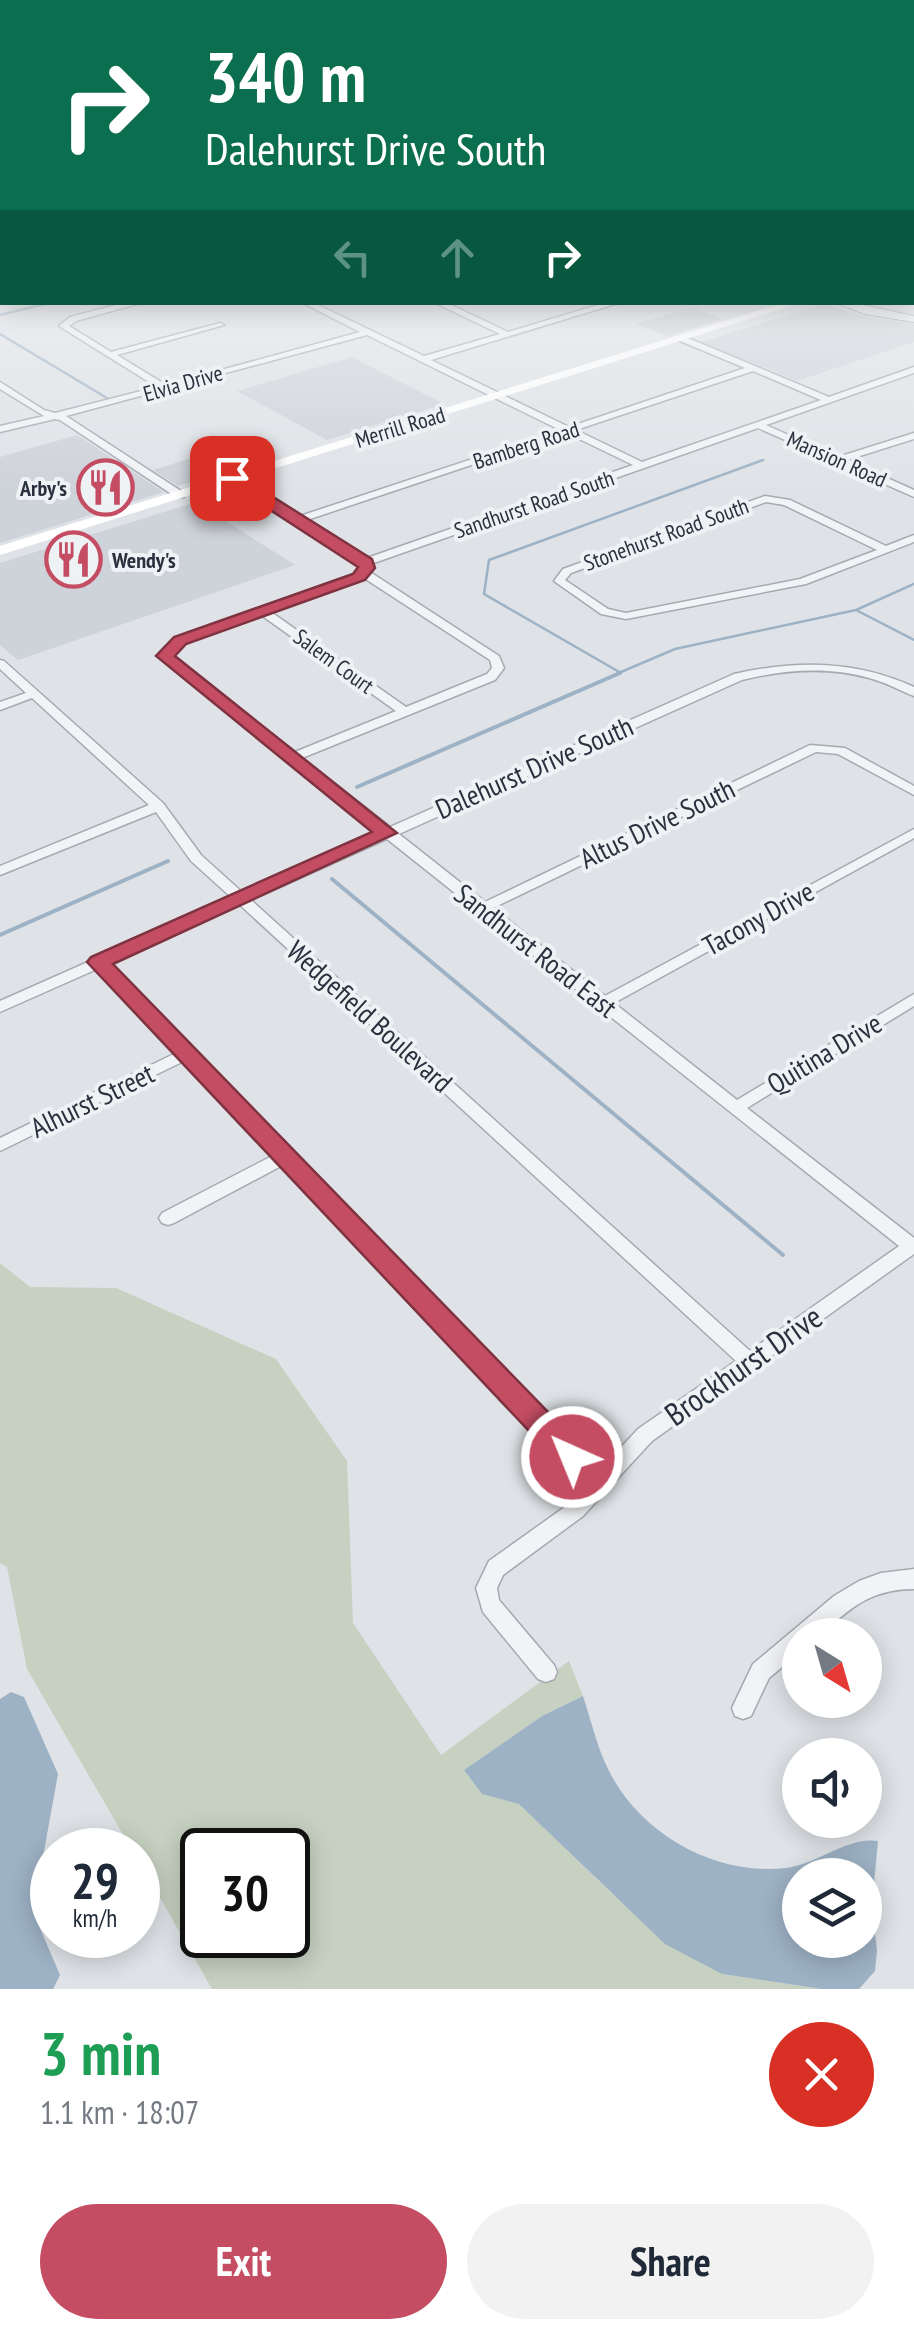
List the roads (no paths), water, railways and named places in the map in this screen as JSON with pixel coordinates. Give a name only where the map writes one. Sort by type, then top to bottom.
[{"type":"main road","name":"Merrill Road","points":[[0,551],[788,306]]},
{"type":"street","points":[[126,306],[65,323],[66,330],[164,388]]},
{"type":"street","points":[[313,306],[642,466]]},
{"type":"street","points":[[446,306],[508,335]]},
{"type":"street","points":[[578,306],[590,311]]},
{"type":"street","points":[[422,360],[606,306]]},
{"type":"street","points":[[848,306],[914,319]]},
{"type":"street","points":[[108,355],[220,326]]},
{"type":"street","name":"Elvia Drive","points":[[0,429],[366,332]]},
{"type":"street","points":[[683,338],[830,400]]},
{"type":"street","name":"Bamberg Road","points":[[298,520],[754,368]]},
{"type":"street","name":"Sandhurst Road South","points":[[167,650],[180,640],[263,611],[365,568],[914,370]]},
{"type":"street","points":[[0,385],[180,495]]},
{"type":"street","name":"Mansion Road","points":[[759,425],[914,494]]},
{"type":"street","points":[[838,460],[914,436]]},
{"type":"street","points":[[232,478],[495,658],[498,668],[491,677],[292,758]]},
{"type":"street","name":"Stonehurst Road South","points":[[774,500],[886,550],[826,575],[772,591],[626,616],[591,604],[563,586],[560,577],[755,501],[774,500]]},
{"type":"street","points":[[886,550],[914,538]]},
{"type":"street","name":"Salem Court","points":[[263,611],[406,712]]},
{"type":"street","name":"Sandhurst Road East","points":[[167,650],[169,662],[913,1246]]},
{"type":"street","name":"Wedgefield Boulevard","points":[[0,663],[158,806],[196,858],[750,1361]]},
{"type":"street","name":"Dalehurst Drive South","points":[[0,1007],[738,676],[799,667],[849,670],[914,692]]},
{"type":"street","points":[[0,706],[34,694]]},
{"type":"street","name":"Altus Drive South","points":[[482,908],[807,750],[834,749],[914,792]]},
{"type":"street","points":[[0,871],[158,806]]},
{"type":"street","name":"Tacony Drive","points":[[603,1003],[914,833]]},
{"type":"street","points":[[98,962],[599,1484]]},
{"type":"street","name":"Quitina Drive","points":[[735,1108],[914,999]]},
{"type":"street","name":"Alhurst Street","points":[[0,1145],[184,1055]]},
{"type":"street","points":[[168,1218],[283,1158]]},
{"type":"street","name":"Brockhurst Drive","points":[[546,1672],[490,1605],[486,1588],[496,1568],[576,1510],[645,1435],[913,1246]]},
{"type":"street","points":[[825,1618],[857,1591],[888,1578],[914,1579]]},
{"type":"street","points":[[743,1708],[761,1670],[782,1653]]},
{"type":"water","points":[[11,1692],[24,1697],[58,1774],[48,1828],[30,1828],[30,1958],[53,1958],[60,1975],[53,1989],[0,1989],[0,1699]]},
{"type":"water","points":[[583,1696],[604,1761],[622,1792],[659,1831],[706,1857],[732,1865],[782,1868],[782,1958],[876,1958],[875,1971],[859,1989],[822,1989],[722,1974],[665,1944],[519,1804],[482,1794],[464,1770],[542,1716]]},
{"type":"water","points":[[878,1841],[876,1858],[818,1858],[855,1843]]},
{"type":"waterway","points":[[0,315],[37,306]]},
{"type":"waterway","points":[[0,334],[107,398]]},
{"type":"waterway","points":[[620,672],[484,594],[489,560],[763,460]]},
{"type":"waterway","points":[[856,610],[914,584]]},
{"type":"waterway","points":[[620,672],[675,649],[856,610]]},
{"type":"waterway","points":[[856,610],[914,640]]},
{"type":"waterway","points":[[614,675],[620,672]]},
{"type":"waterway","points":[[357,787],[620,673]]},
{"type":"waterway","points":[[0,935],[168,861]]},
{"type":"waterway","points":[[332,879],[783,1255]]},
{"type":"place","name":"Arby's","points":[[106,488]]},
{"type":"place","name":"Wendy's","points":[[73,560]]}]
